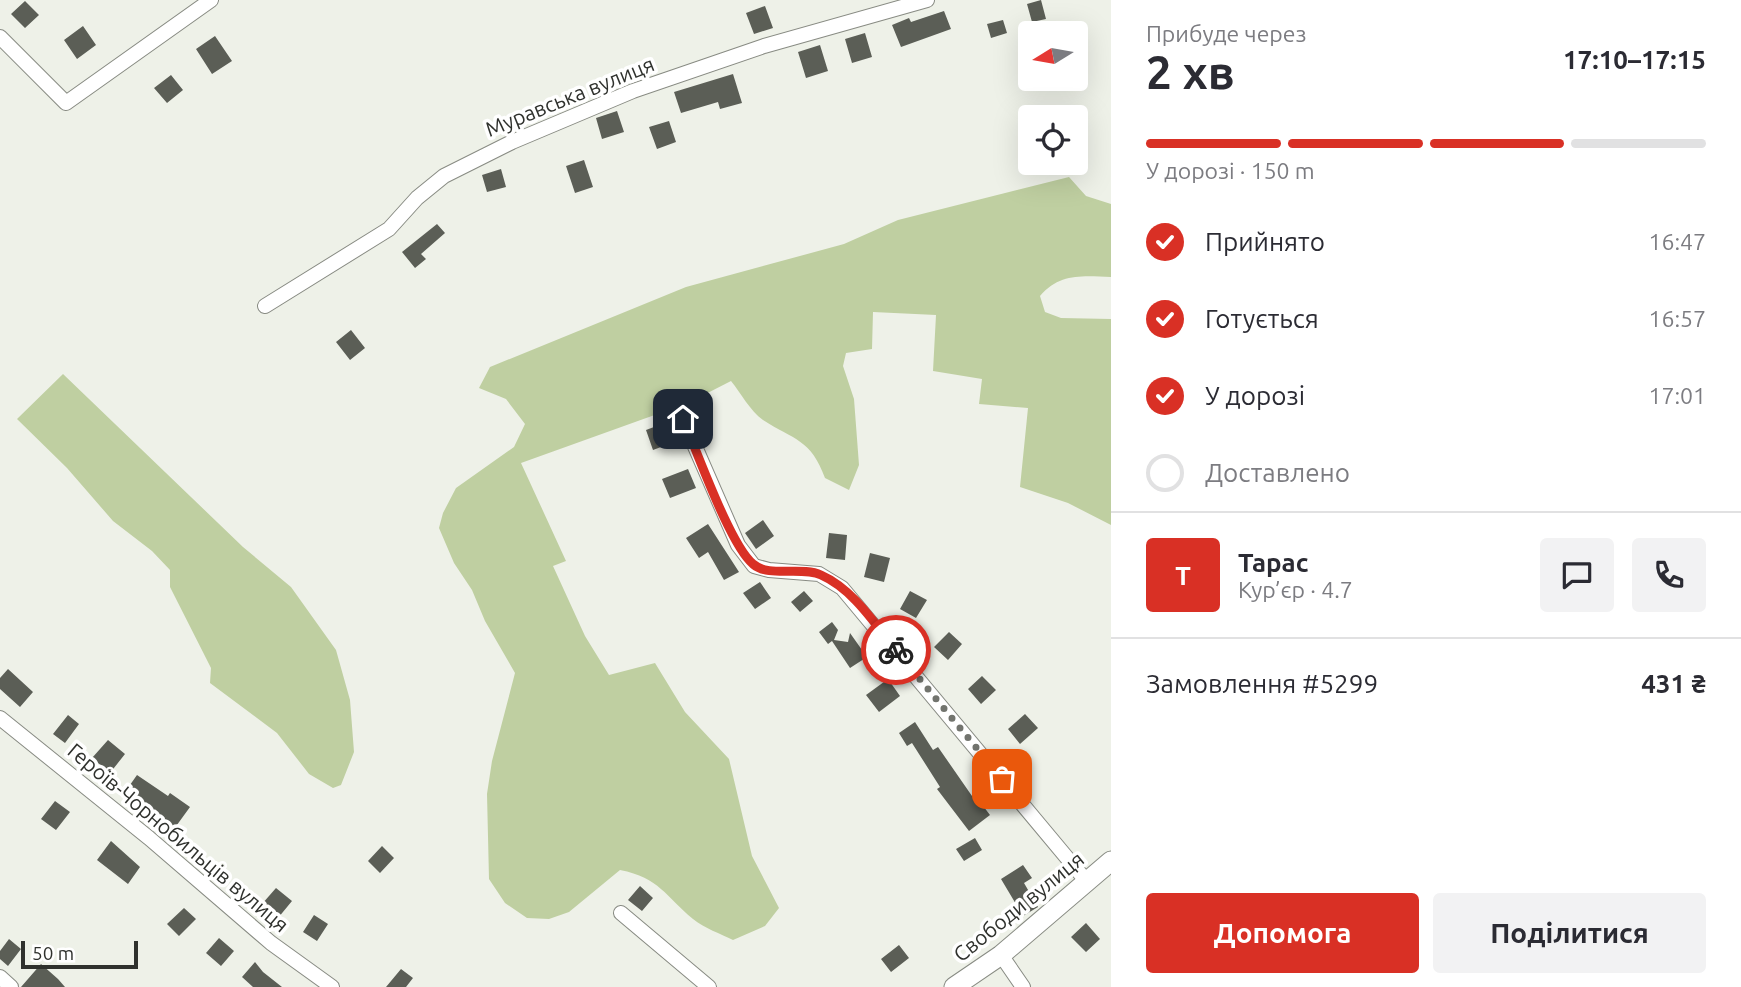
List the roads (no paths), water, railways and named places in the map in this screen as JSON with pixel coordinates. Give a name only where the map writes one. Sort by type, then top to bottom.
[{"type":"street","points":[[0,37],[66,103],[211,0]]},
{"type":"street","name":"Муравська вулиця","points":[[265,306],[389,229],[417,198],[444,176],[501,147],[633,91],[764,46],[918,1]]},
{"type":"street","points":[[683,419],[738,545],[754,566],[769,570],[819,574],[842,588],[1088,883]]},
{"type":"street","name":"Героїв-Чорнобильців вулиця","points":[[0,718],[149,838],[271,943],[332,987]]},
{"type":"street","name":"Свободи вулиця","points":[[954,987],[1001,956],[1111,861]]},
{"type":"street","points":[[621,913],[709,987]]},
{"type":"street","points":[[1001,956],[1023,987]]},
{"type":"street","points":[[0,977],[11,987]]}]
